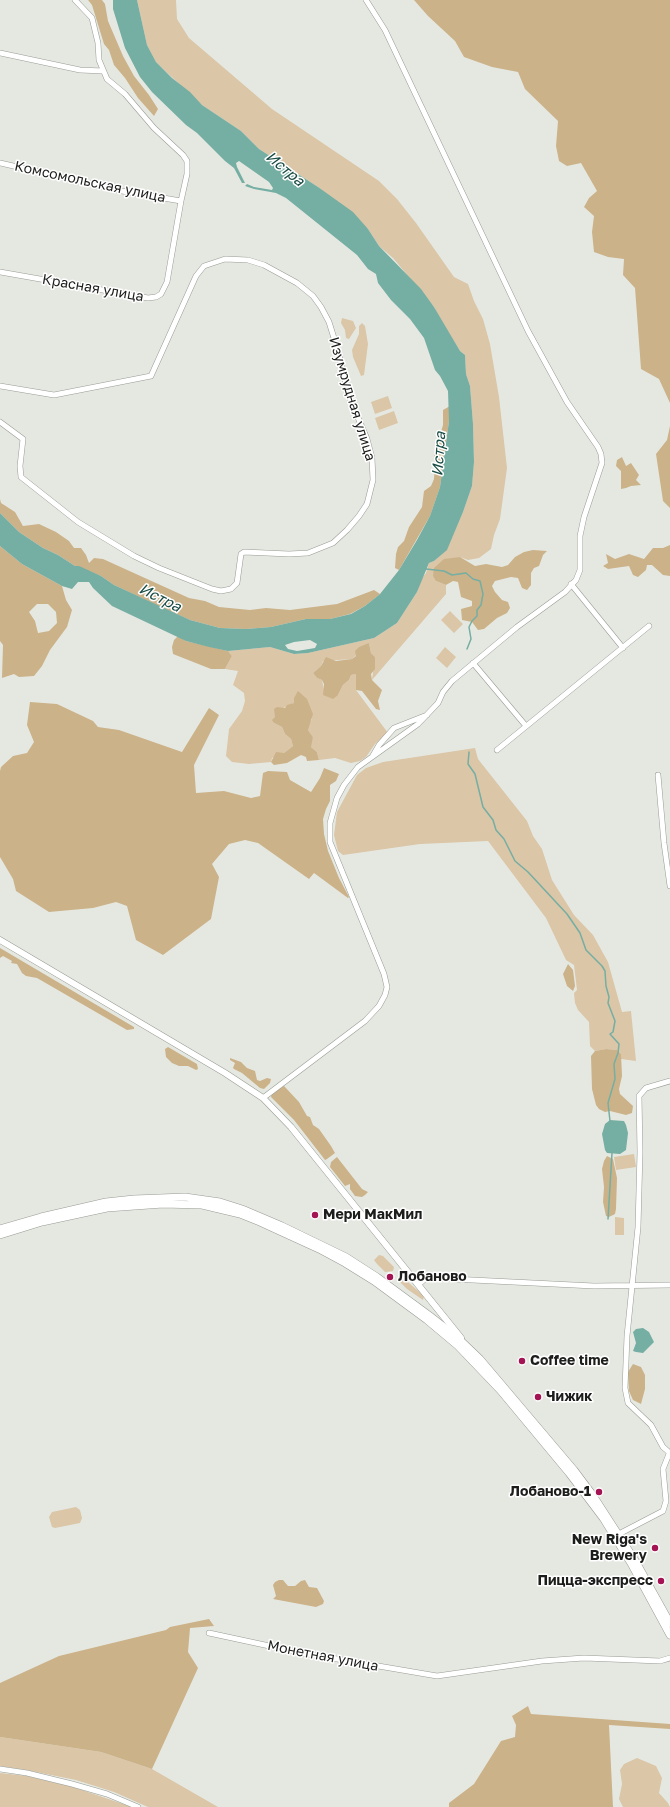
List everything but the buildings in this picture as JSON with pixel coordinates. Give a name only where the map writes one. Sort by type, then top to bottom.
[{"type":"main road","points":[[0,1229],[41,1216],[106,1202],[163,1197],[203,1199],[242,1209],[320,1243],[346,1257],[377,1277],[468,1348],[504,1386],[574,1470],[617,1535],[670,1623]]},
{"type":"main road","points":[[0,1235],[78,1214],[128,1206],[185,1204],[220,1208],[260,1222],[319,1249],[374,1282],[428,1318],[458,1346],[500,1390],[569,1473],[617,1535],[670,1635]]},
{"type":"street","points":[[75,0],[92,18],[99,60],[107,79],[122,91],[154,128],[186,158],[187,174],[181,201]]},
{"type":"street","points":[[264,1098],[365,1021],[379,1006],[387,988],[384,974],[336,860],[330,842],[329,832],[332,812],[341,792],[358,767],[369,761],[418,724],[428,714],[438,703],[443,692],[452,681],[564,592],[576,580],[580,570],[580,536],[584,517],[602,462],[601,454],[567,402],[528,332],[385,30],[366,0]]},
{"type":"street","points":[[0,53],[80,70],[103,71]]},
{"type":"street","name":"Комсомольская улица","points":[[0,163],[122,191],[181,201]]},
{"type":"street","name":"Красная улица","points":[[0,272],[148,298],[156,297],[164,290],[167,282],[181,201]]},
{"type":"street","name":"Изумрудная улица","points":[[0,386],[54,395],[151,376],[196,276],[204,266],[225,259],[248,260],[264,264],[298,283],[313,296],[329,322],[349,396],[367,439],[372,458],[373,480],[367,504],[347,530],[333,543],[308,553],[289,554],[244,552],[241,554],[237,583],[231,589],[221,591],[212,589],[159,568],[134,556],[78,522],[21,477],[20,466],[23,439],[0,422]]},
{"type":"street","points":[[571,584],[623,648]]},
{"type":"street","points":[[497,750],[649,626]]},
{"type":"street","points":[[473,663],[526,726]]},
{"type":"street","points":[[369,761],[379,745],[394,728],[428,714]]},
{"type":"street","points":[[658,775],[664,843],[670,886]]},
{"type":"street","points":[[0,940],[225,1073],[264,1098],[291,1127],[419,1284],[468,1348]]},
{"type":"street","points":[[617,1535],[663,1511],[666,1500],[663,1469],[670,1453],[663,1447],[651,1425],[628,1403],[624,1388],[631,1286],[638,1227],[640,1152],[639,1096],[646,1088],[670,1081]]},
{"type":"street","points":[[419,1284],[425,1279],[432,1278],[579,1286],[670,1285]]},
{"type":"street","points":[[428,1318],[436,1306]]},
{"type":"street","name":"Монетная улица","points":[[209,1633],[302,1653],[437,1676],[549,1661],[584,1658],[660,1661],[670,1658]]},
{"type":"street","points":[[0,1769],[27,1773],[72,1784],[107,1794],[138,1807]]},
{"type":"shaded area","points":[[88,0],[102,0],[105,4],[108,21],[123,56],[134,76],[158,109],[154,116],[138,98],[125,78],[114,65],[109,50],[104,44],[92,5]]},
{"type":"shaded area","points":[[137,0],[176,0],[177,19],[189,38],[272,109],[379,181],[397,199],[416,223],[454,277],[468,284],[483,319],[490,344],[499,397],[507,468],[500,519],[491,549],[479,558],[468,560],[460,557],[436,581],[446,585],[446,594],[372,680],[375,657],[371,653],[369,643],[352,659],[323,661],[321,666],[313,673],[317,678],[322,680],[324,690],[338,695],[343,685],[349,680],[351,675],[356,674],[356,690],[388,733],[375,744],[366,757],[360,761],[351,763],[335,758],[319,760],[317,752],[311,747],[310,744],[313,737],[308,730],[308,726],[312,719],[294,698],[294,703],[281,709],[275,717],[274,723],[282,727],[285,734],[291,739],[293,746],[284,753],[272,758],[271,762],[249,764],[232,762],[226,756],[229,729],[242,711],[245,701],[244,693],[233,685],[238,671],[225,669],[232,656],[228,651],[270,647],[294,654],[308,653],[374,638],[397,623],[417,592],[429,563],[434,561],[447,549],[463,512],[472,486],[474,462],[473,424],[470,386],[466,374],[465,355],[460,351],[442,323],[434,307],[393,258],[379,246],[368,229],[318,187],[259,149],[241,131],[202,105],[156,62],[147,45]]},
{"type":"shaded area","points":[[414,0],[670,0],[670,403],[659,379],[641,369],[635,288],[623,275],[624,259],[608,257],[594,252],[592,232],[594,216],[584,207],[589,198],[597,191],[581,163],[567,166],[559,161],[556,146],[558,121],[525,89],[518,72],[492,67],[464,57],[455,41],[428,16]]},
{"type":"shaded area","points":[[342,318],[353,321],[356,328],[349,339],[346,338],[345,330],[341,323]]},
{"type":"shaded area","points":[[362,323],[365,326],[368,344],[364,375],[361,376],[353,357],[352,350],[359,334],[359,326]]},
{"type":"shaded area","points":[[388,396],[392,408],[375,414],[371,402]]},
{"type":"shaded area","points":[[450,406],[440,487],[430,516],[399,570],[395,568],[398,547],[404,541],[409,527],[422,507],[424,491],[431,486],[434,479],[434,456],[443,425],[443,410]]},
{"type":"shaded area","points":[[394,411],[398,423],[379,430],[375,418]]},
{"type":"shaded area","points":[[670,426],[670,508],[663,501],[656,454],[667,440]]},
{"type":"shaded area","points":[[622,457],[626,466],[631,463],[639,475],[636,480],[641,485],[621,489],[621,471],[616,466],[617,460]]},
{"type":"shaded area","points":[[0,499],[1,503],[15,512],[23,526],[39,524],[56,532],[69,541],[74,548],[81,548],[89,563],[94,558],[103,559],[189,598],[205,601],[219,607],[250,610],[266,608],[290,610],[337,604],[374,590],[380,594],[365,606],[350,614],[330,619],[306,619],[271,627],[246,629],[220,628],[190,620],[165,609],[114,585],[101,576],[75,566],[58,555],[43,548],[19,532],[0,513]]},
{"type":"shaded area","points":[[670,545],[670,576],[663,575],[652,565],[647,565],[646,570],[638,577],[633,575],[629,566],[608,569],[603,566],[608,563],[606,554],[615,559],[629,554],[644,559],[653,548],[663,548]]},
{"type":"shaded area","points":[[0,546],[22,564],[62,586],[66,600],[72,610],[67,627],[50,650],[42,666],[34,676],[19,677],[14,674],[2,678],[3,645],[0,641]],"holes":[[[37,604],[48,604],[56,612],[57,623],[49,631],[38,633],[35,621],[29,612]]]},
{"type":"shaded area","points":[[533,550],[547,551],[543,555],[539,566],[534,568],[531,573],[531,585],[527,590],[522,588],[518,578],[511,577],[495,581],[492,586],[495,592],[502,600],[508,602],[510,608],[507,613],[497,618],[484,629],[478,630],[472,622],[462,620],[461,609],[472,606],[472,601],[461,597],[458,582],[453,581],[446,585],[436,581],[433,576],[434,568],[444,559],[460,557],[475,566],[486,564],[502,567],[508,565],[515,557],[524,552]]},
{"type":"shaded area","points":[[450,611],[463,624],[454,633],[441,620]]},
{"type":"shaded area","points":[[178,636],[186,641],[228,651],[232,656],[225,669],[211,669],[173,654],[172,647],[174,640]]},
{"type":"shaded area","points":[[369,643],[371,653],[375,657],[375,669],[371,674],[372,680],[382,690],[378,701],[380,710],[376,709],[362,691],[356,690],[356,674],[351,675],[349,680],[343,685],[338,695],[333,699],[323,695],[324,684],[322,680],[317,678],[313,673],[321,666],[326,657],[336,661],[352,659],[356,656],[355,651],[359,647]]},
{"type":"shaded area","points":[[445,647],[456,657],[447,668],[436,658]]},
{"type":"shaded area","points":[[298,691],[307,699],[313,714],[308,730],[313,737],[311,747],[317,752],[319,760],[307,761],[306,757],[301,755],[287,763],[274,765],[271,762],[276,752],[284,753],[293,746],[291,739],[285,734],[282,727],[274,723],[272,720],[275,717],[274,709],[277,707],[285,708],[287,705],[294,703],[294,698]]},
{"type":"shaded area","points":[[30,702],[57,704],[93,721],[98,727],[119,730],[182,752],[209,708],[219,715],[194,765],[196,793],[224,791],[251,798],[260,796],[263,773],[268,771],[287,772],[290,780],[311,792],[320,778],[324,768],[339,774],[336,781],[330,785],[330,801],[323,819],[324,834],[328,851],[339,878],[349,897],[348,898],[314,873],[309,879],[258,843],[245,840],[229,844],[212,864],[219,877],[211,919],[163,955],[136,940],[127,906],[116,902],[93,908],[49,912],[16,891],[13,879],[0,857],[0,771],[1,767],[13,756],[27,753],[34,742],[27,725]]},
{"type":"shaded area","points":[[475,748],[478,759],[527,821],[533,836],[542,849],[552,880],[574,915],[593,935],[608,962],[622,1012],[631,1011],[636,1061],[621,1059],[621,1054],[617,1050],[606,1049],[595,1051],[590,1046],[589,1022],[578,1010],[575,1003],[574,993],[577,990],[574,965],[566,960],[546,918],[488,841],[420,844],[343,855],[338,851],[334,835],[337,812],[357,775],[366,768],[383,762]]},
{"type":"shaded area","points":[[0,948],[134,1027],[134,1029],[127,1030],[37,978],[26,976],[22,973],[17,964],[11,963],[12,961],[3,956],[0,958]]},
{"type":"shaded area","points":[[568,964],[573,970],[575,986],[573,991],[567,986],[563,974]]},
{"type":"shaded area","points":[[168,1047],[197,1064],[198,1069],[196,1070],[188,1066],[179,1066],[172,1063],[166,1057],[165,1049]]},
{"type":"shaded area","points":[[606,1049],[617,1050],[621,1054],[622,1076],[619,1089],[620,1094],[633,1106],[632,1113],[626,1115],[610,1111],[605,1112],[599,1109],[596,1105],[592,1089],[591,1056],[595,1051]]},
{"type":"shaded area","points":[[230,1058],[241,1062],[247,1068],[255,1071],[257,1080],[260,1081],[267,1078],[271,1079],[270,1083],[264,1089],[260,1088],[242,1073],[233,1068],[235,1063],[230,1060]]},
{"type":"shaded area","points":[[284,1086],[299,1102],[307,1116],[310,1117],[313,1125],[319,1129],[331,1146],[335,1153],[327,1159],[325,1160],[294,1120],[271,1097],[272,1093]]},
{"type":"shaded area","points":[[634,1154],[636,1167],[616,1170],[614,1157]]},
{"type":"shaded area","points":[[607,1156],[613,1159],[617,1178],[615,1214],[609,1217],[606,1216],[603,1202],[604,1187],[602,1169]]},
{"type":"shaded area","points":[[337,1157],[362,1189],[368,1192],[365,1195],[362,1197],[355,1196],[350,1189],[350,1184],[345,1186],[330,1167],[331,1162]]},
{"type":"shaded area","points":[[615,1217],[624,1218],[624,1235],[615,1235]]},
{"type":"shaded area","points":[[379,1255],[383,1256],[394,1267],[393,1271],[385,1272],[377,1264],[374,1260]]},
{"type":"shaded area","points":[[400,1273],[424,1296],[423,1300],[407,1289],[398,1280]]},
{"type":"shaded area","points":[[633,1364],[641,1367],[645,1375],[645,1389],[641,1404],[633,1400],[629,1391],[628,1372]]},
{"type":"shaded area","points":[[76,1507],[80,1510],[82,1518],[80,1523],[55,1528],[52,1527],[49,1517],[52,1512]]},
{"type":"shaded area","points":[[279,1580],[283,1580],[288,1586],[295,1586],[301,1581],[305,1580],[309,1587],[317,1588],[324,1601],[323,1604],[316,1607],[273,1599],[276,1596],[273,1585]]},
{"type":"shaded area","points":[[209,1619],[214,1626],[190,1628],[188,1652],[198,1668],[152,1769],[101,1752],[0,1737],[0,1683],[59,1656],[166,1630],[170,1627]]},
{"type":"shaded area","points":[[528,1706],[531,1714],[670,1724],[670,1729],[609,1725],[613,1807],[449,1807],[449,1803],[474,1784],[501,1741],[515,1737],[516,1725],[512,1716]]},
{"type":"shaded area","points":[[0,1737],[101,1752],[152,1769],[218,1807],[148,1807],[114,1792],[76,1780],[0,1766]]},
{"type":"shaded area","points":[[637,1758],[656,1766],[662,1778],[659,1793],[670,1807],[623,1807],[619,1799],[622,1784],[620,1770],[624,1764]]},
{"type":"shaded area","points":[[0,1773],[27,1776],[73,1787],[132,1807],[0,1807]]},
{"type":"water","name":"Истра","points":[[113,0],[137,0],[147,45],[156,62],[172,78],[190,92],[202,105],[241,131],[259,149],[318,187],[353,212],[368,229],[379,246],[421,289],[434,307],[460,351],[465,355],[466,374],[470,386],[473,424],[474,462],[472,486],[447,550],[434,561],[429,563],[417,592],[397,623],[374,638],[308,653],[294,654],[270,647],[228,651],[209,647],[186,641],[112,606],[93,588],[89,582],[78,582],[72,589],[62,586],[22,564],[0,546],[0,513],[19,532],[43,548],[58,555],[75,566],[79,566],[101,576],[114,585],[190,620],[220,628],[246,629],[271,627],[306,619],[330,619],[351,614],[365,606],[380,594],[399,570],[417,540],[430,516],[440,487],[449,421],[448,391],[435,370],[424,338],[410,319],[391,300],[378,283],[376,274],[368,269],[357,255],[286,198],[276,193],[245,186],[247,184],[254,187],[272,190],[273,188],[269,182],[239,161],[236,163],[245,183],[242,183],[234,168],[152,92],[140,77],[125,48],[113,9]],"holes":[[[310,640],[317,644],[315,648],[297,651],[288,649],[285,645]]]},
{"type":"water","points":[[610,1120],[624,1121],[626,1125],[628,1133],[626,1150],[620,1154],[607,1153],[605,1150],[602,1134],[605,1124]]},
{"type":"water","points":[[643,1328],[649,1332],[654,1342],[643,1353],[633,1351],[636,1343],[633,1332],[636,1329]]},
{"type":"waterway","points":[[426,569],[444,571],[452,575],[466,573],[473,579],[480,581],[483,594],[481,605],[477,610],[477,616],[469,627],[471,639],[467,649]]},
{"type":"waterway","points":[[469,752],[468,764],[475,774],[483,807],[493,820],[496,830],[504,839],[515,861],[528,872],[567,914],[580,933],[586,950],[605,971],[606,986],[609,997],[608,1003],[615,1021],[613,1032],[610,1034],[619,1044],[618,1053],[614,1064],[615,1079],[608,1103],[610,1121]]},
{"type":"waterway","points":[[608,1219],[612,1153]]},
{"type":"place","name":"Мери МакМил","points":[[315,1215]]},
{"type":"place","name":"Лобаново","points":[[390,1277]]},
{"type":"place","name":"Coffee time","points":[[522,1361]]},
{"type":"place","name":"Чижик","points":[[538,1397]]},
{"type":"place","name":"Лобаново-1","points":[[599,1492]]},
{"type":"place","name":"New Riga's Brewery","points":[[655,1548]]},
{"type":"place","name":"Пицца-экспресс","points":[[661,1581]]}]
